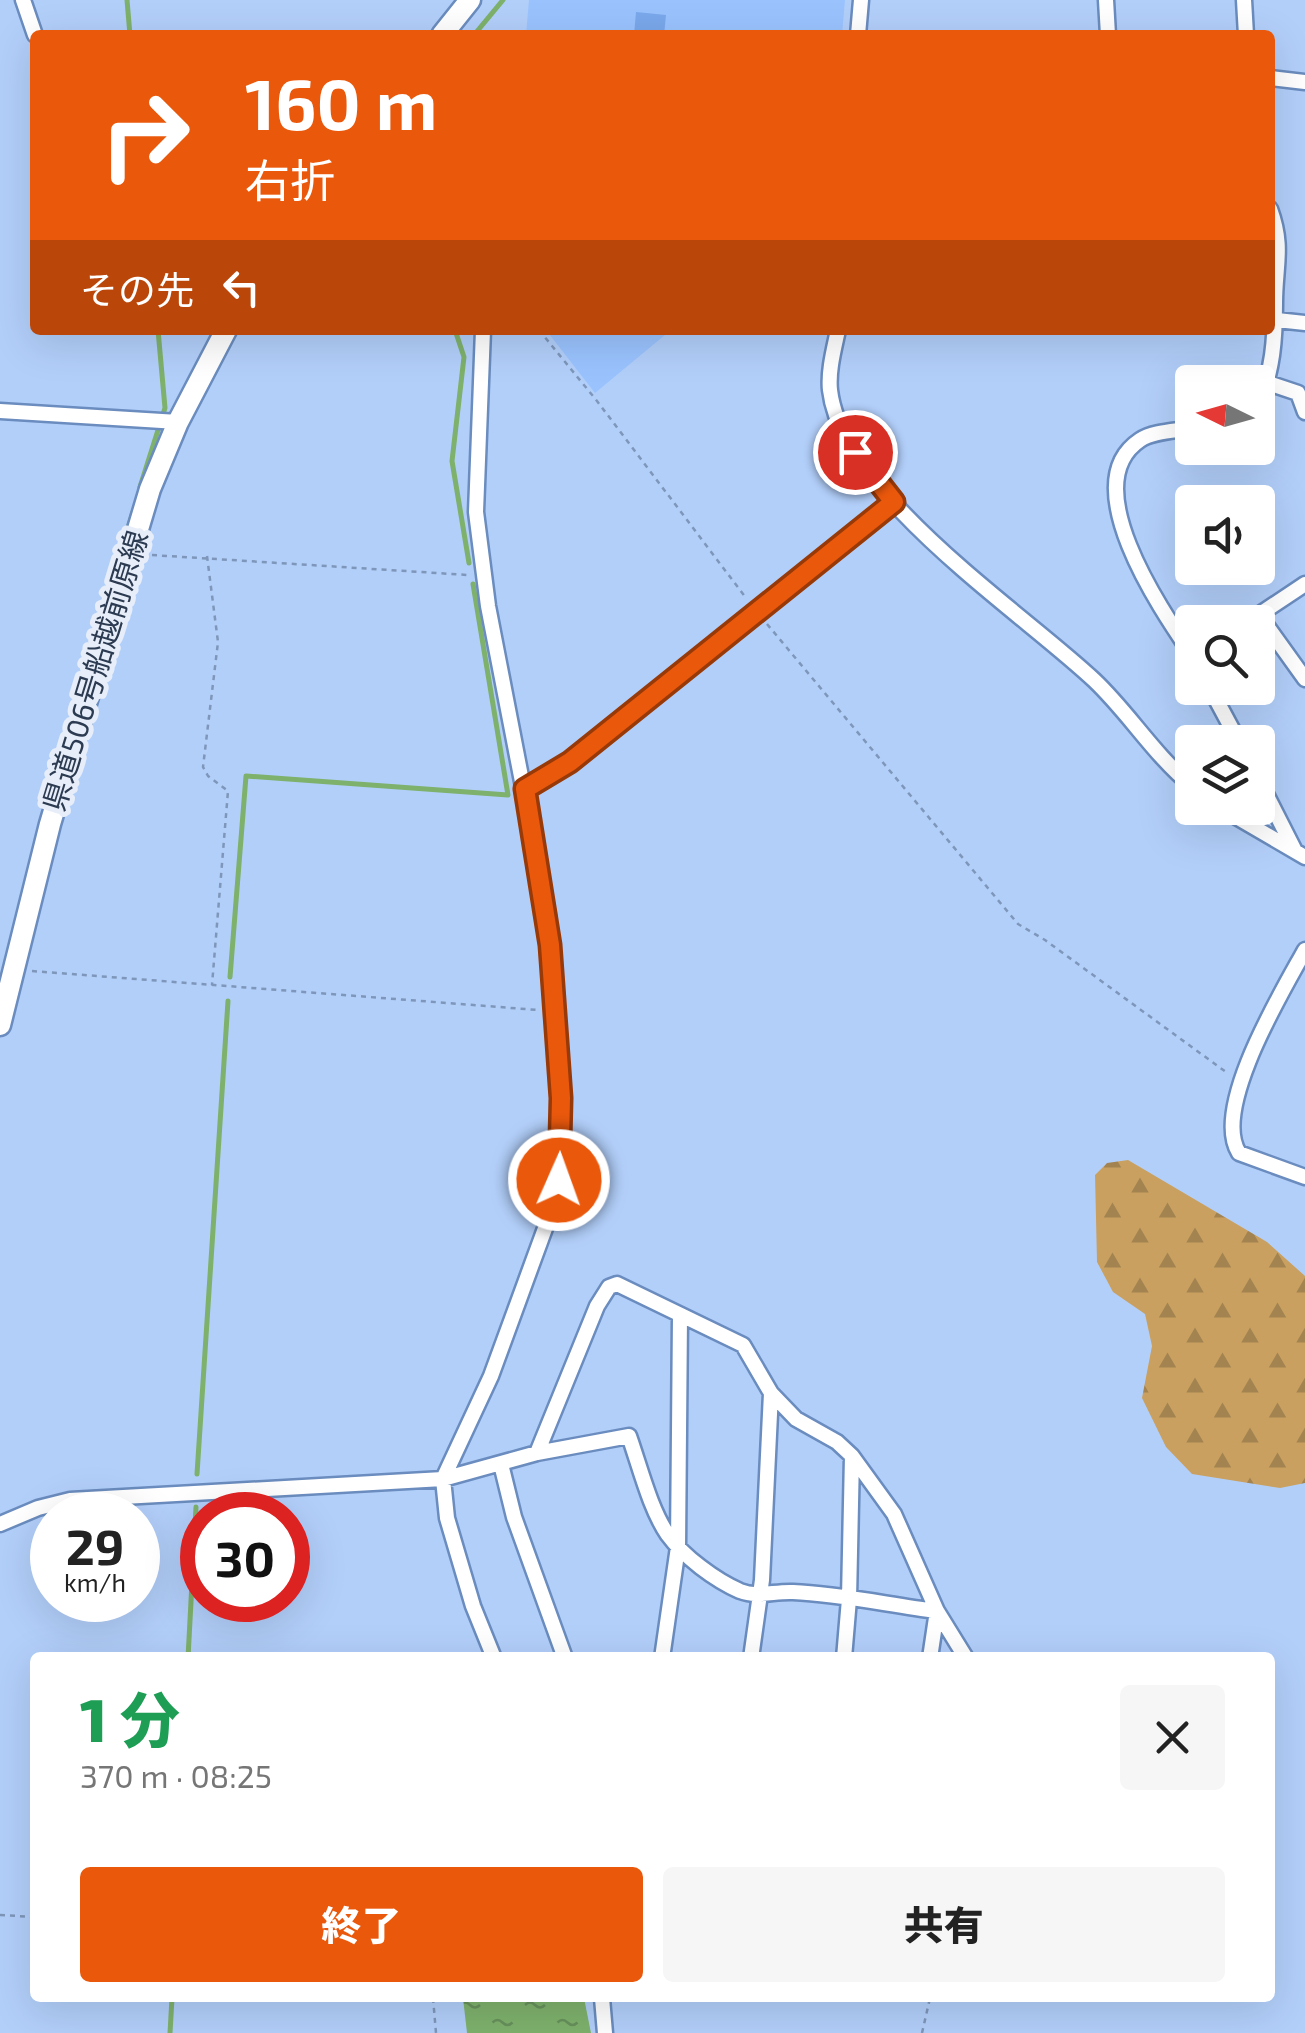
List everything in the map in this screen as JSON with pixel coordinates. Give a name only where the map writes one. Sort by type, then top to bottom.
[{"type":"main road","points":[[446,30],[470,0]]},
{"type":"main road","name":"県道506号船越前原線","points":[[0,1025],[8,969],[150,489],[178,422],[223,335]]},
{"type":"street","points":[[22,0],[33,30]]},
{"type":"street","points":[[858,30],[861,0]]},
{"type":"street","points":[[1106,0],[1108,30]]},
{"type":"street","points":[[1244,0],[1246,30]]},
{"type":"street","points":[[1275,79],[1305,82]]},
{"type":"street","points":[[1275,223],[1280,260],[1275,334]]},
{"type":"street","points":[[1277,320],[1305,323]]},
{"type":"street","points":[[483,335],[476,512],[484,576],[548,916],[561,1098],[559,1180],[513,1321],[442,1479],[447,1518],[492,1652]]},
{"type":"street","points":[[837,335],[830,379],[834,408],[855,452],[894,502],[992,596],[1093,679],[1175,770]]},
{"type":"street","points":[[1271,365],[1275,335]]},
{"type":"street","points":[[1275,385],[1298,393],[1305,412]]},
{"type":"street","points":[[0,411],[178,422]]},
{"type":"street","points":[[1175,431],[1144,436],[1127,450],[1119,465],[1118,493],[1123,529],[1136,565],[1175,628]]},
{"type":"street","points":[[525,789],[570,762],[894,502]]},
{"type":"street","points":[[1274,605],[1305,584]]},
{"type":"street","points":[[1275,644],[1305,679]]},
{"type":"street","points":[[1275,809],[1300,855]]},
{"type":"street","points":[[1250,825],[1300,855]]},
{"type":"street","points":[[1305,950],[1278,998],[1232,1115],[1236,1150],[1305,1177]]},
{"type":"street","points":[[537,1454],[608,1287],[617,1284],[743,1345],[771,1392],[796,1418],[837,1442],[852,1456],[894,1514],[937,1612],[962,1652]]},
{"type":"street","points":[[663,1652],[678,1547],[680,1316]]},
{"type":"street","points":[[752,1652],[759,1596],[771,1392]]},
{"type":"street","points":[[0,1524],[70,1500],[442,1479],[537,1454],[629,1436],[656,1514],[678,1547],[740,1591],[759,1596],[789,1592],[937,1612]]},
{"type":"street","points":[[845,1652],[850,1599],[852,1456]]},
{"type":"street","points":[[502,1464],[514,1517],[563,1652]]},
{"type":"street","points":[[931,1652],[937,1612]]},
{"type":"street","points":[[602,2002],[605,2033]]},
{"type":"path","points":[[544,335],[757,612],[1018,924],[1242,1083]]},
{"type":"path","points":[[130,554],[484,576]]},
{"type":"path","points":[[206,556],[218,642],[203,767],[208,776],[228,791],[212,985]]},
{"type":"path","points":[[8,969],[556,1011]]},
{"type":"path","points":[[0,1915],[30,1917]]},
{"type":"path","points":[[433,2002],[436,2033]]},
{"type":"path","points":[[922,2033],[929,2002]]},
{"type":"shaded area","points":[[529,0],[845,0],[842,30],[526,30]]},
{"type":"shaded area","points":[[550,335],[665,335],[595,393]]},
{"type":"green space","points":[[1128,1160],[1267,1242],[1305,1276],[1305,1483],[1280,1488],[1192,1474],[1166,1447],[1142,1398],[1152,1346],[1145,1314],[1113,1292],[1097,1262],[1095,1175],[1107,1163]]},
{"type":"water","points":[[463,2002],[585,2002],[591,2033],[467,2033]]},
{"type":"building","points":[[636,12],[666,15],[664,30],[634,30]]},
{"type":"waterway","points":[[127,0],[130,30]]},
{"type":"waterway","points":[[478,30],[503,0]]},
{"type":"waterway","points":[[140,487],[165,408],[158,335]]},
{"type":"waterway","points":[[457,335],[464,357],[452,461],[469,563]]},
{"type":"waterway","points":[[103,612],[133,512]]},
{"type":"waterway","points":[[230,977],[246,776],[508,795],[473,584]]},
{"type":"waterway","points":[[197,1474],[228,1001]]},
{"type":"waterway","points":[[188,1652],[190,1622]]},
{"type":"waterway","points":[[170,2033],[172,2002]]},
{"type":"route","points":[[559,1180],[561,1098],[556,1002],[548,916],[525,789],[570,762],[894,502],[855,452]]}]
